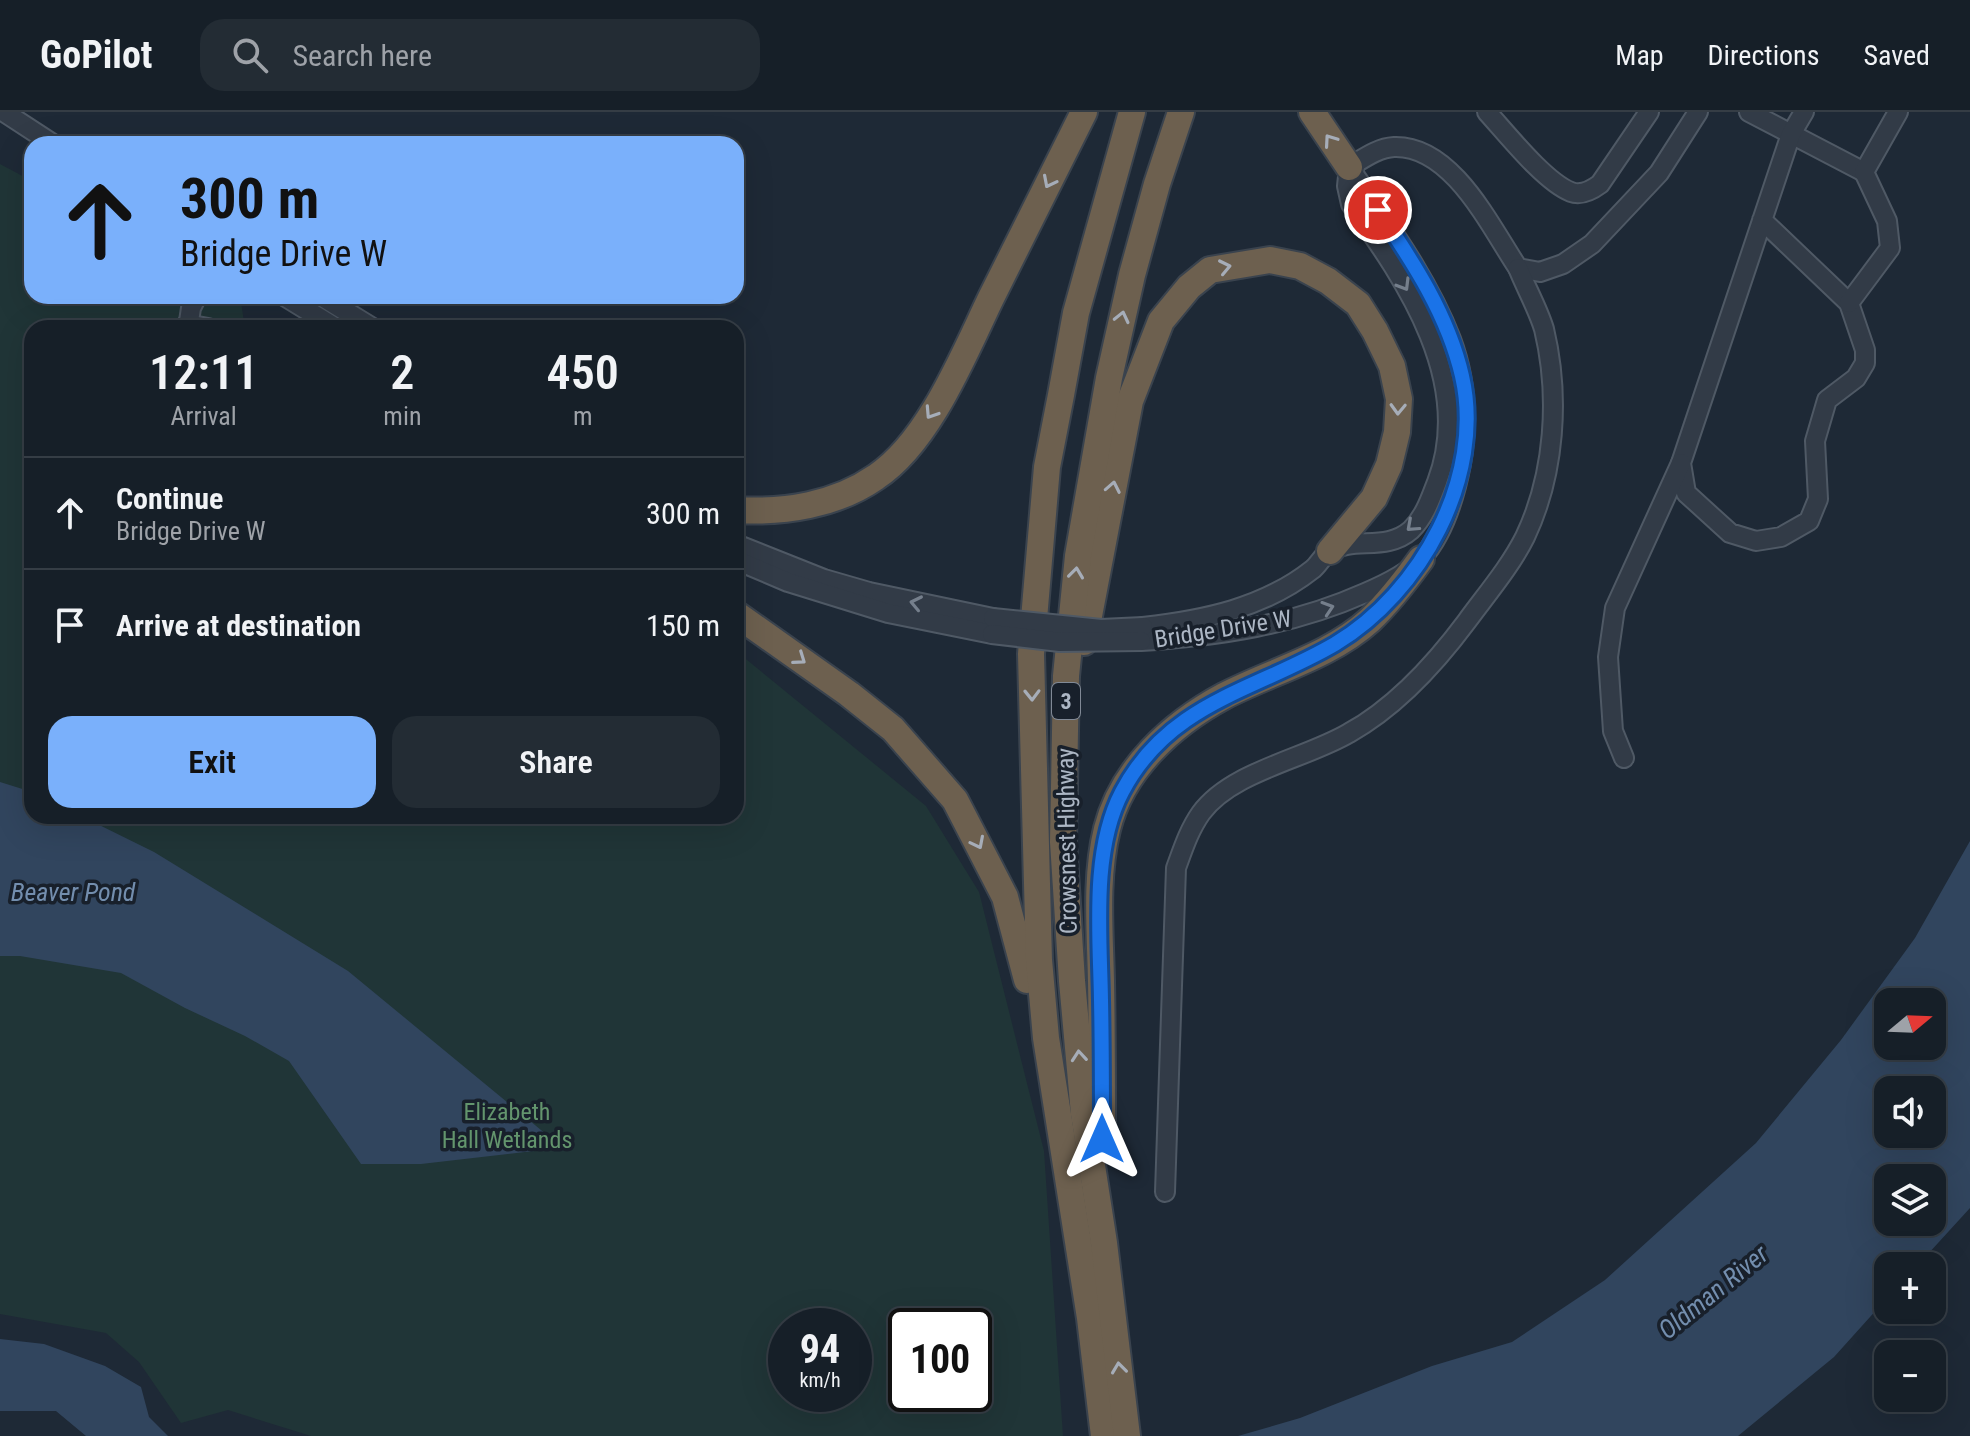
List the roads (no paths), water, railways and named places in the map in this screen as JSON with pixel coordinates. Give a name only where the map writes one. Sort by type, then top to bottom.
[{"type":"highway","points":[[744,510],[773,511],[806,506],[846,494],[878,476],[906,450],[959,367],[1084,112]]},
{"type":"highway","name":"Crowsnest Highway","points":[[1090,1318],[1046,1038],[1039,960],[1031,654],[1047,467],[1080,299],[1132,112]]},
{"type":"highway","name":"Crowsnest Highway","points":[[1127,1436],[1104,1243],[1084,1114],[1066,897],[1063,842],[1066,676],[1078,556],[1109,378],[1132,275],[1181,112]]},
{"type":"highway","points":[[1312,112],[1349,167]]},
{"type":"highway","points":[[1066,897],[1081,659],[1130,401],[1161,321],[1189,287],[1210,270],[1270,260],[1300,266],[1328,281],[1358,304],[1392,366],[1399,399],[1397,432],[1389,465],[1374,498],[1330,551]]},
{"type":"highway","points":[[1104,1243],[1100,911],[1107,829],[1122,792],[1144,759],[1169,732],[1226,695],[1299,663],[1368,622],[1421,559]]},
{"type":"highway","points":[[744,620],[893,729],[955,800],[979,843],[1005,897],[1021,950],[1090,1318]]},
{"type":"highway","name":"3","points":[[1090,1318],[1104,1436]]},
{"type":"street","points":[[4,112],[41,136]]},
{"type":"street","points":[[1487,112],[1549,178],[1573,193],[1589,192],[1600,184],[1649,112]]},
{"type":"street","points":[[1502,128],[1512,112]]},
{"type":"street","points":[[1518,268],[1540,272],[1563,264],[1592,244],[1659,173],[1698,112]]},
{"type":"street","points":[[1749,112],[1864,172],[1887,221],[1890,248],[1849,303]]},
{"type":"street","points":[[1624,758],[1613,731],[1608,657],[1615,608],[1681,463],[1791,134],[1804,112]]},
{"type":"street","points":[[1864,172],[1898,112]]},
{"type":"street","points":[[1165,1192],[1176,868],[1188,836],[1203,811],[1226,790],[1349,733],[1387,706],[1421,676],[1490,590],[1525,537],[1543,484],[1553,428],[1543,328],[1518,268],[1459,181],[1436,158],[1415,149],[1393,147],[1375,151],[1349,167],[1347,186],[1351,204],[1412,298],[1434,346],[1445,386],[1448,423],[1442,469],[1424,515],[1408,532],[1388,542],[1353,545],[1330,551]]},
{"type":"street","name":"Bridge Drive W","points":[[744,547],[824,579],[1060,642],[1142,634],[1226,634],[1295,619],[1374,590],[1398,577],[1421,559],[1448,513],[1464,445],[1463,378],[1452,340],[1415,266],[1349,167]]},
{"type":"street","points":[[1681,463],[1686,493],[1730,533],[1756,541],[1781,537],[1809,521],[1818,499],[1815,441],[1827,400],[1856,378],[1865,363],[1865,350],[1849,303],[1762,220]]},
{"type":"street","points":[[297,304],[323,320]]},
{"type":"street","points":[[334,304],[360,320]]},
{"type":"street","name":"Bridge Drive W","points":[[1142,634],[1248,606],[1314,568],[1330,551]]},
{"type":"street","name":"Bridge Drive W","points":[[744,563],[788,582],[888,613],[992,626]]},
{"type":"water","name":"Beaver Pond","points":[[0,782],[24,790],[24,824],[97,824],[154,852],[348,971],[547,1135],[542,1150],[421,1164],[361,1164],[289,1061],[121,973],[20,956],[0,956]]},
{"type":"water","name":"Oldman River","points":[[1970,841],[1970,1208],[1946,1234],[1946,1164],[1874,1164],[1874,1236],[1944,1236],[1930,1252],[1874,1252],[1874,1313],[1834,1357],[1738,1436],[1238,1436],[1300,1418],[1432,1366],[1512,1342],[1605,1280],[1756,1143],[1841,1040],[1874,995],[1874,1060],[1946,1060],[1946,988],[1879,988],[1915,938]]},
{"type":"water","points":[[0,1339],[44,1344],[105,1366],[141,1387],[149,1417],[168,1436],[86,1436],[56,1411],[0,1411]]},
{"type":"park label","name":"Elizabeth Hall Wetlands","points":[[507,1126]]}]
